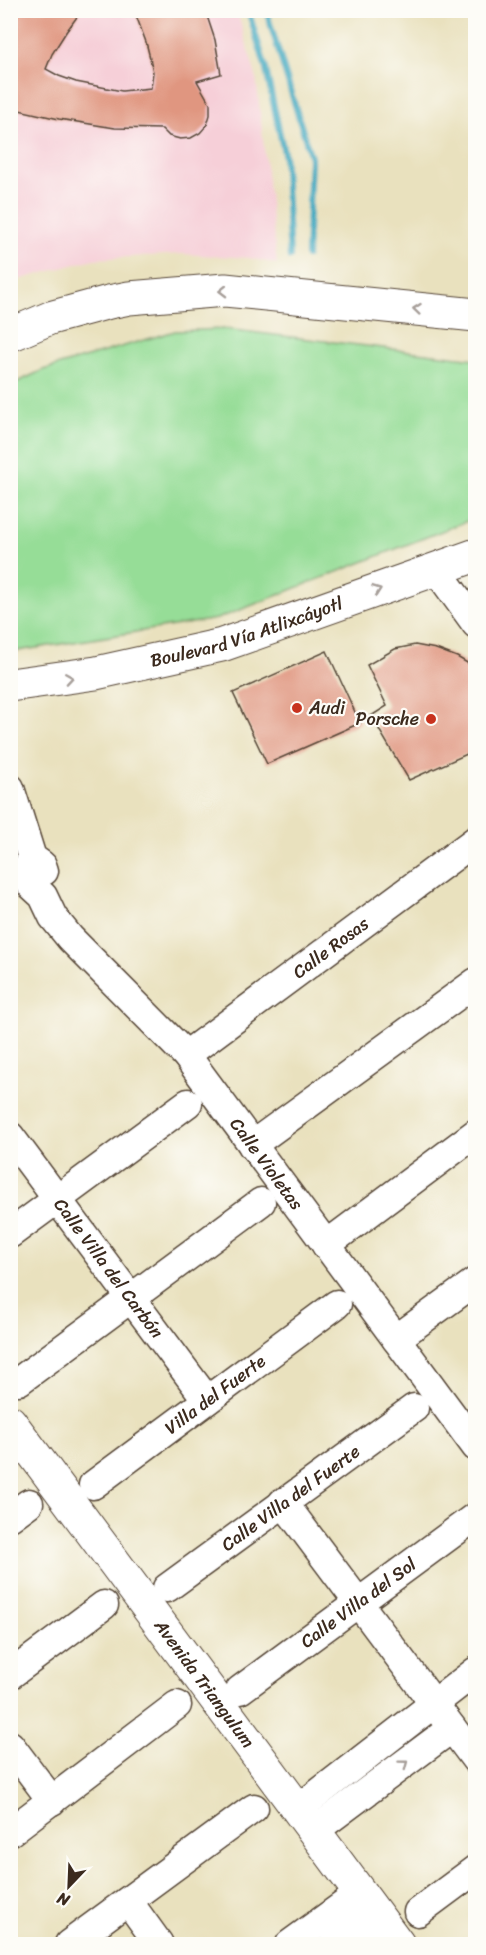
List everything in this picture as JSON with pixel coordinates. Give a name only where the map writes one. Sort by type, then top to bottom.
[{"type":"main road","points":[[10,335],[50,318],[109,302],[129,298],[225,290],[476,315]]},
{"type":"main road","name":"Boulevard Vía Atlixcáyotl","points":[[10,685],[96,673],[222,645],[476,555]]},
{"type":"main road","name":"Avenida Triangulum","points":[[10,1422],[398,1944]]},
{"type":"street","points":[[436,569],[476,624]]},
{"type":"street","name":"Calle Violetas","points":[[10,788],[32,858],[26,868],[31,885],[43,896],[53,917],[70,938],[186,1055],[396,1339],[472,1436]]},
{"type":"street","name":"Calle Rosas","points":[[186,1055],[476,840]]},
{"type":"street","points":[[252,1145],[476,981]]},
{"type":"street","points":[[10,1234],[188,1103]]},
{"type":"street","points":[[326,1245],[476,1133]]},
{"type":"street","name":"Calle Villa del Carbón","points":[[10,1136],[207,1400]]},
{"type":"street","points":[[19,1381],[261,1202]]},
{"type":"street","points":[[396,1339],[476,1281]]},
{"type":"street","name":"Villa del Fuerte","points":[[93,1485],[338,1304]]},
{"type":"street","name":"Calle Villa del Fuerte","points":[[167,1588],[414,1408]]},
{"type":"street","points":[[283,1502],[476,1760]]},
{"type":"street","name":"Calle Villa del Sol","points":[[240,1690],[476,1516]]},
{"type":"street","points":[[10,1675],[104,1605]]},
{"type":"street","points":[[306,1820],[433,1703],[476,1671]]},
{"type":"street","points":[[10,1832],[177,1705]]},
{"type":"street","points":[[306,1820],[452,1728]]},
{"type":"street","points":[[10,1745],[52,1801]]},
{"type":"street","points":[[69,1944],[254,1808]]},
{"type":"street","points":[[418,1912],[476,1869]]},
{"type":"street","points":[[128,1901],[159,1944]]},
{"type":"street","points":[[290,1944],[368,1903]]},
{"type":"street","points":[[334,1944],[368,1903]]},
{"type":"shaded area","points":[[11,11],[237,11],[256,76],[277,264],[249,258],[182,254],[94,259],[11,282]]},
{"type":"green space","points":[[225,329],[475,359],[475,518],[217,619],[11,652],[11,385],[43,370],[175,331]]},
{"type":"building","points":[[19,10],[82,10],[52,54],[46,69],[76,82],[122,91],[151,88],[153,72],[150,58],[134,10],[205,10],[215,40],[221,74],[197,81],[210,104],[207,125],[191,138],[180,139],[169,136],[162,129],[115,128],[10,108],[10,21]]},
{"type":"building","name":"Porsche","points":[[415,645],[436,649],[476,668],[476,750],[409,780],[371,716],[387,706],[367,665],[395,649]]},
{"type":"building","name":"Audi","points":[[327,651],[360,723],[267,764],[233,693]]},
{"type":"waterway","points":[[248,10],[265,65],[284,153],[290,257]]},
{"type":"waterway","points":[[266,10],[311,158],[307,256]]},
{"type":"place","name":"Audi","points":[[297,708]]},
{"type":"place","name":"Porsche","points":[[431,719]]}]
